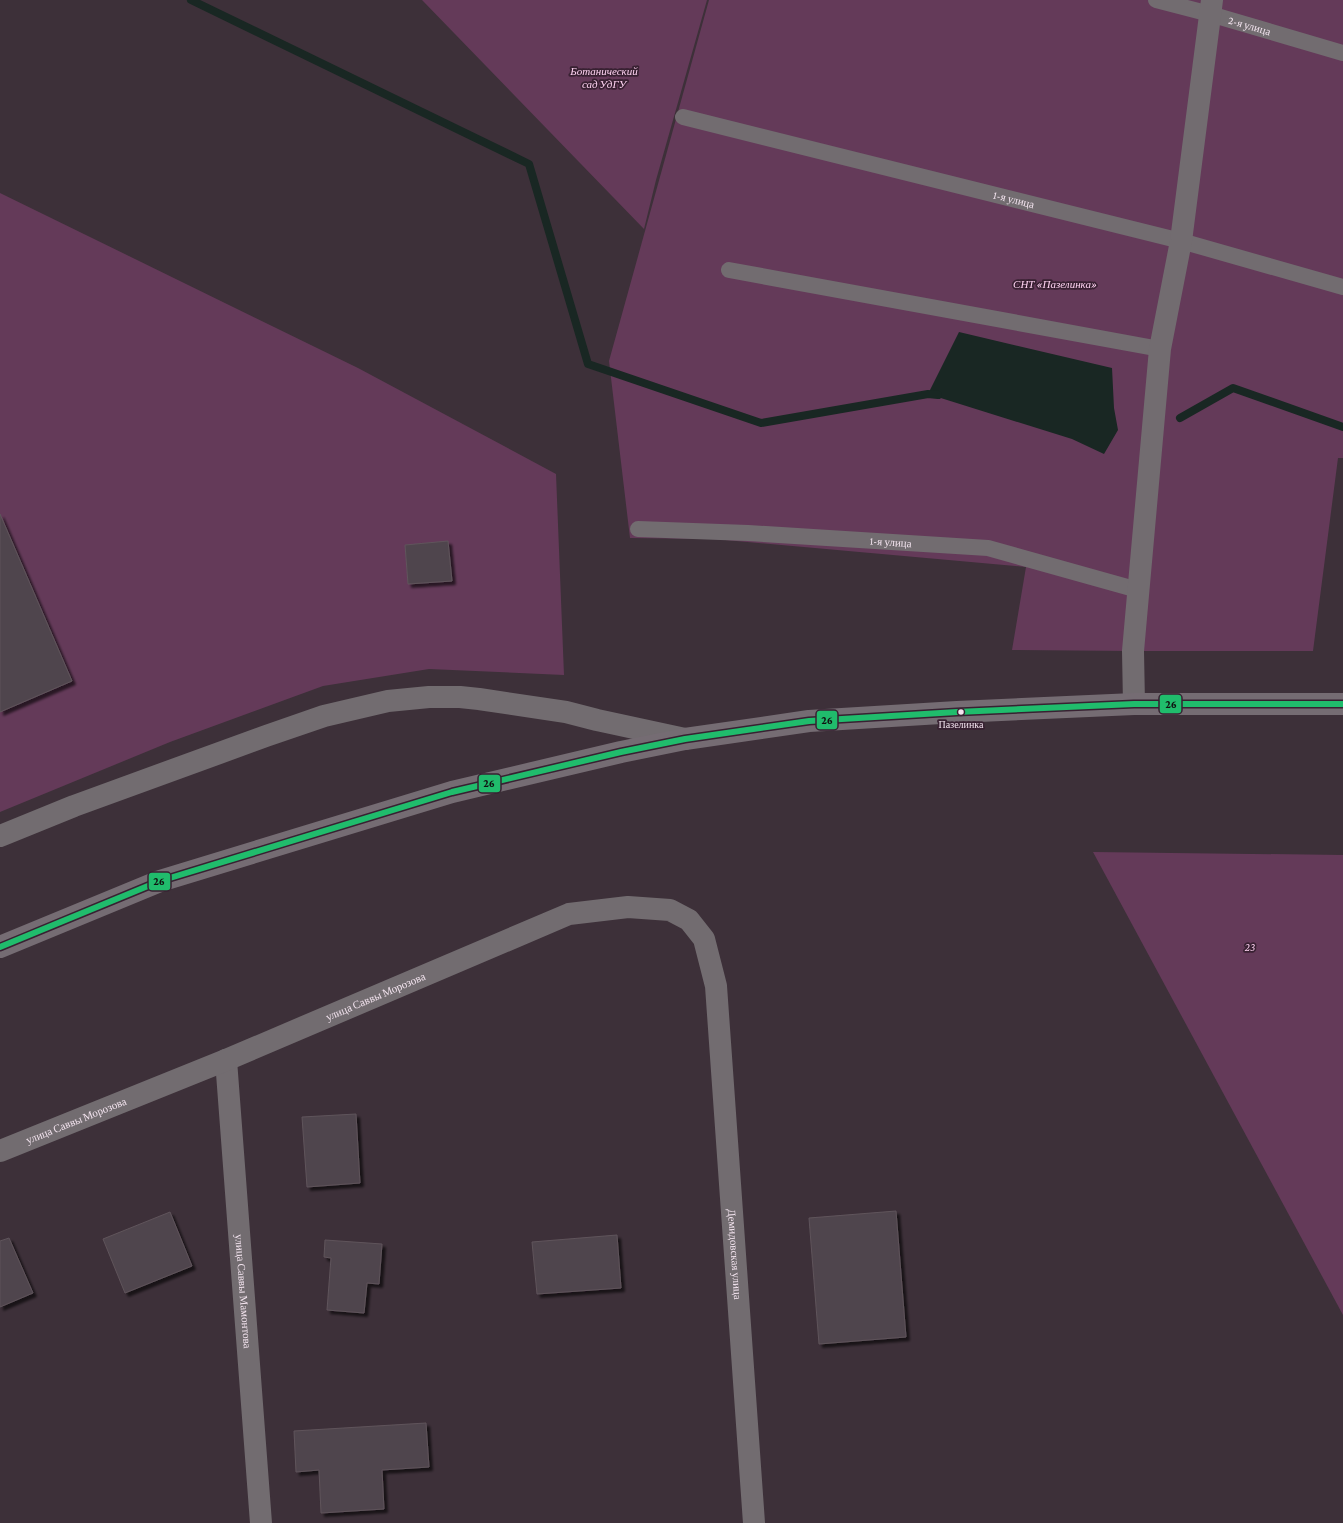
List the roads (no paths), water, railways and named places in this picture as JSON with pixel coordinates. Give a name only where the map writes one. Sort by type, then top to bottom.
[{"type":"main road","points":[[0,947],[160,881],[437,797],[621,752],[685,739],[809,721],[1134,704],[1343,704]]},
{"type":"street","points":[[1134,704],[1133,651],[1160,349],[1181,241],[1211,7]]},
{"type":"street","points":[[0,836],[74,806],[266,736],[324,716],[388,701],[429,696],[473,698],[566,712],[685,739]]},
{"type":"street","name":"улица Саввы Морозова","points":[[0,1151],[226,1060],[569,914],[628,907],[670,910],[689,920],[704,939],[716,986]]},
{"type":"street","name":"Демидовская улица","points":[[716,986],[754,1523]]},
{"type":"street","name":"улица Саввы Мамонтова","points":[[226,1060],[261,1523]]},
{"type":"lane","name":"2-я улица","points":[[1156,0],[1211,7],[1343,52]]},
{"type":"lane","name":"1-я улица","points":[[683,117],[1181,241],[1343,287]]},
{"type":"lane","points":[[729,270],[1160,349]]},
{"type":"lane","name":"1-я улица","points":[[638,529],[748,533],[988,548],[1138,590]]},
{"type":"waterway","points":[[191,0],[529,164],[588,364],[761,423],[928,394],[938,395]]},
{"type":"waterway","points":[[1180,418],[1233,388],[1343,427]]},
{"type":"place","name":"Пазелинка","points":[[961,712]]},
{"type":"park label","name":"Ботанический сад УдГУ","points":[[604,77]]},
{"type":"park label","name":"СНТ «Пазелинка»","points":[[1055,284]]},
{"type":"park label","name":"23","points":[[1250,947]]}]
